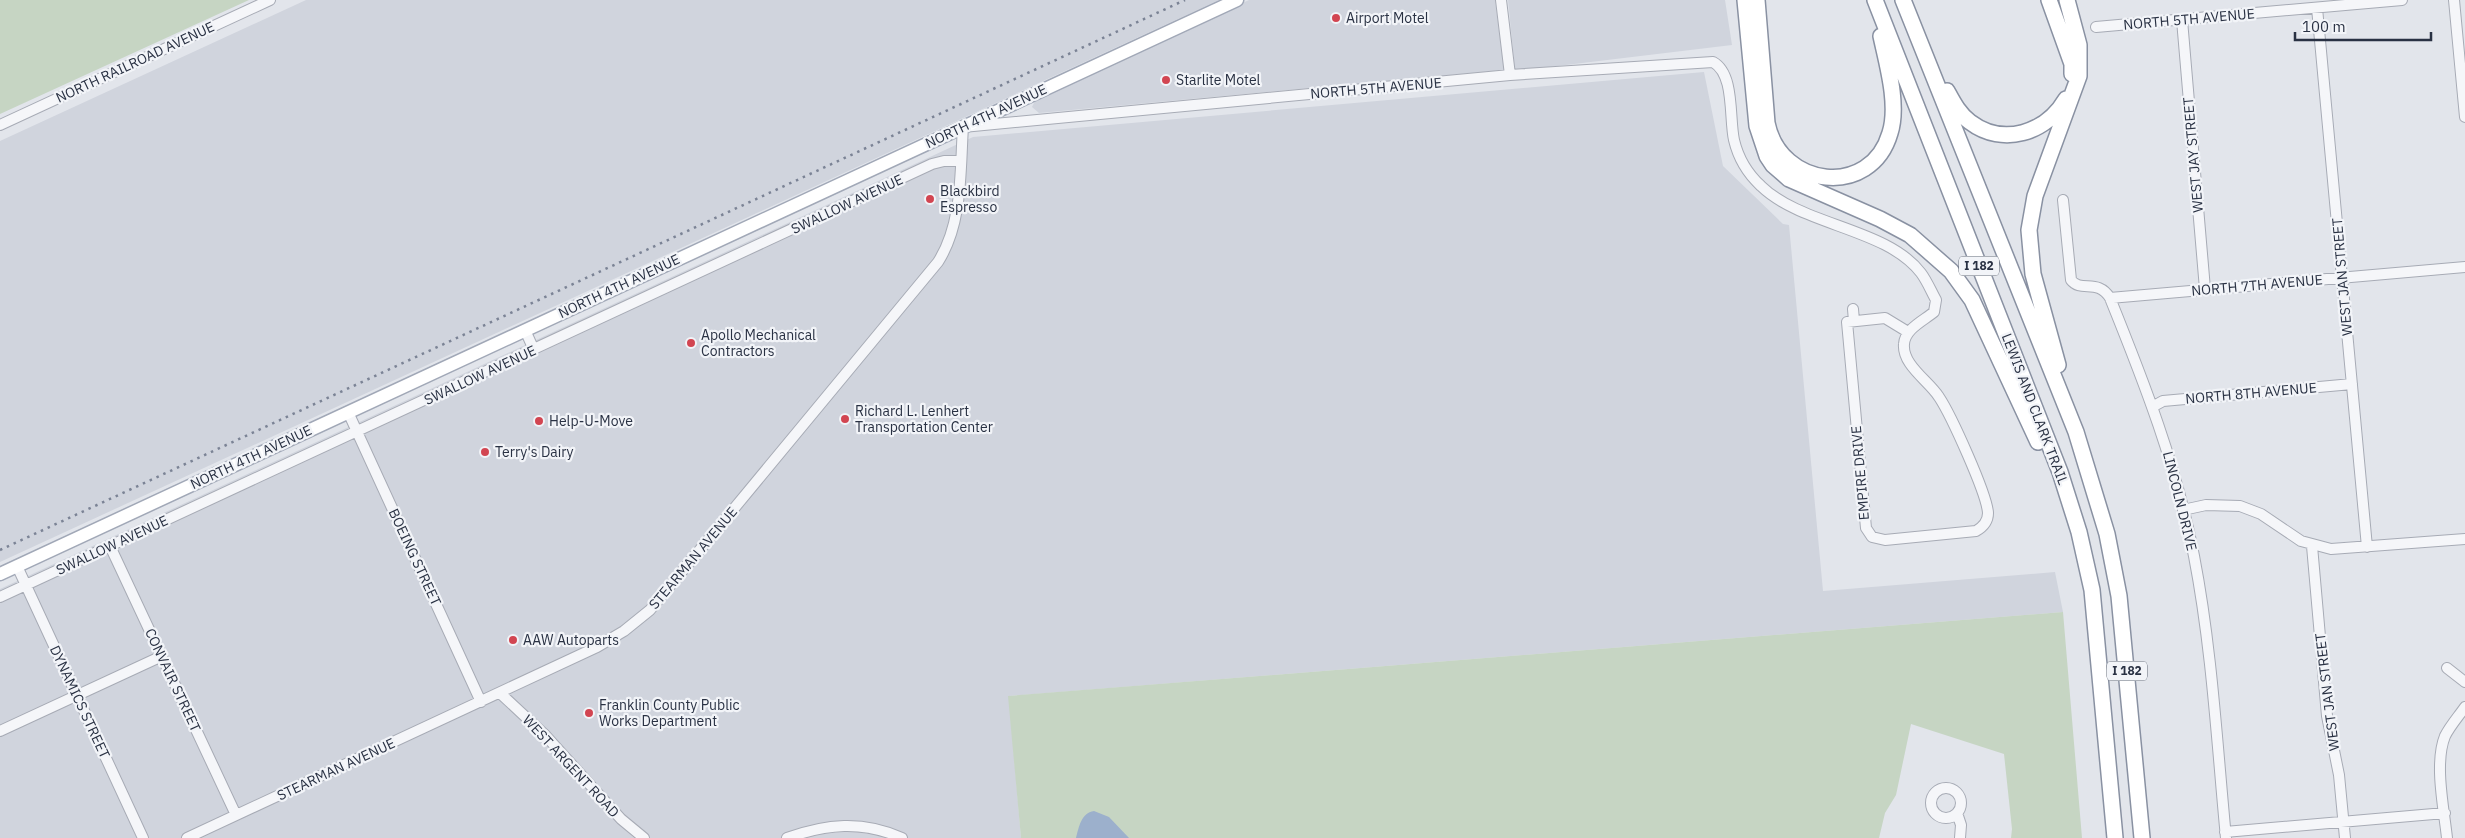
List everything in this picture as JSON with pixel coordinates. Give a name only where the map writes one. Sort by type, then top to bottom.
[{"type":"highway","points":[[1745,0],[1757,126],[1760,141],[1767,156],[1789,179],[1880,219],[1910,235],[1951,271],[1972,300],[2079,532]]},
{"type":"highway","points":[[1757,0],[1767,123],[1772,139],[1782,156],[1794,166],[1808,174],[1828,178],[1848,175],[1866,166],[1881,152],[1890,134],[1893,114],[1888,70],[1874,0]]},
{"type":"highway","name":"LEWIS AND CLARK TRAIL","points":[[1874,0],[2056,463],[2079,532],[2095,620],[2115,838]]},
{"type":"highway","name":"LEWIS AND CLARK TRAIL","points":[[1903,0],[2076,432],[2107,534],[2119,596],[2142,838]]},
{"type":"highway","points":[[1919,41],[1955,106],[1969,121],[1997,134],[2028,132],[2054,116],[2066,100],[2072,80],[2072,64],[2049,0]]},
{"type":"highway","points":[[2066,0],[2076,28],[2080,59],[2077,86],[2034,196],[2029,230],[2033,274],[2076,432]]},
{"type":"main road","name":"NORTH 4TH AVENUE","points":[[0,574],[1237,0]]},
{"type":"street","name":"NORTH RAILROAD AVENUE","points":[[0,125],[270,0]]},
{"type":"street","points":[[1502,0],[1510,75]]},
{"type":"street","name":"NORTH 5TH AVENUE","points":[[2096,27],[2402,0]]},
{"type":"street","points":[[2454,0],[2465,117]]},
{"type":"street","name":"WEST JAN STREET","points":[[2317,8],[2367,547]]},
{"type":"street","name":"WEST JAY STREET","points":[[2182,20],[2205,290]]},
{"type":"street","name":"NORTH 5TH AVENUE","points":[[963,127],[1510,75],[1713,62],[1725,74],[1733,133],[1744,165],[1770,194],[1792,207],[1888,247],[1921,273],[1936,300],[1934,312],[1908,332]]},
{"type":"street","name":"STEARMAN AVENUE","points":[[187,838],[611,640],[638,621],[661,598],[938,262],[946,249],[954,225],[963,127]]},
{"type":"street","name":"SWALLOW AVENUE","points":[[0,597],[932,164],[944,161],[961,161]]},
{"type":"street","points":[[2063,200],[2071,280],[2077,285],[2097,286],[2106,292],[2110,298]]},
{"type":"street","name":"NORTH 7TH AVENUE","points":[[2110,298],[2465,267]]},
{"type":"street","name":"LINCOLN DRIVE","points":[[2110,298],[2152,407],[2183,510],[2194,554],[2207,639],[2225,835]]},
{"type":"street","points":[[1853,309],[1854,321],[1885,318],[1908,332]]},
{"type":"street","name":"EMPIRE DRIVE","points":[[1854,321],[1847,322],[1866,528],[1872,537],[1884,540],[1976,531],[1985,524],[1988,514],[1979,482],[1939,397],[1906,356],[1904,344],[1908,332]]},
{"type":"street","points":[[525,330],[534,350]]},
{"type":"street","name":"NORTH 8TH AVENUE","points":[[2152,407],[2163,400],[2352,384]]},
{"type":"street","name":"BOEING STREET","points":[[348,412],[481,702]]},
{"type":"street","points":[[2183,510],[2206,504],[2240,506],[2261,514],[2301,541],[2312,546],[2331,549],[2465,539]]},
{"type":"street","name":"CONVAIR STREET","points":[[110,546],[236,815]]},
{"type":"street","name":"WEST JAN STREET","points":[[2312,546],[2327,716],[2339,776],[2345,838]]},
{"type":"street","name":"DYNAMICS STREET","points":[[16,566],[143,838]]},
{"type":"street","points":[[0,731],[162,656]]},
{"type":"street","points":[[2447,668],[2465,682]]},
{"type":"street","name":"WEST ARGENT ROAD","points":[[500,693],[546,736],[621,820],[644,838]]},
{"type":"street","points":[[2447,838],[2440,766],[2442,747],[2449,728],[2465,707]]},
{"type":"street","points":[[1957,813],[1961,825],[1960,838]]},
{"type":"street","points":[[2225,835],[2445,813]]},
{"type":"street","points":[[787,838],[812,829],[841,825],[874,828],[902,838]]},
{"type":"shaded area","points":[[306,0],[1219,0],[0,562],[0,141]]},
{"type":"shaded area","points":[[1249,0],[1495,0],[1504,70],[1039,113],[1032,107],[1036,99]]},
{"type":"shaded area","points":[[1508,0],[1725,0],[1732,45],[1515,71]]},
{"type":"shaded area","points":[[1704,72],[1723,166],[1783,224],[1789,225],[1823,591],[2055,572],[2063,612],[1009,696],[1021,838],[0,838],[0,589],[973,137]]},
{"type":"green space","points":[[0,0],[249,0],[0,114]]},
{"type":"green space","points":[[2063,612],[2082,838],[2011,838],[2012,829],[2004,754],[1911,724],[1896,795],[1885,813],[1879,838],[1021,838],[1008,696]]},
{"type":"water","points":[[1094,811],[1109,817],[1129,838],[1076,838],[1083,818]]},
{"type":"railway","points":[[0,550],[1185,0]]},
{"type":"place","name":"Airport Motel","points":[[1336,18]]},
{"type":"place","name":"Starlite Motel","points":[[1166,80]]},
{"type":"place","name":"Blackbird Espresso","points":[[930,199]]},
{"type":"place","name":"Apollo Mechanical Contractors","points":[[691,343]]},
{"type":"place","name":"Richard L. Lenhert Transportation Center","points":[[845,419]]},
{"type":"place","name":"Help-U-Move","points":[[539,421]]},
{"type":"place","name":"Terry's Dairy","points":[[485,452]]},
{"type":"place","name":"AAW Autoparts","points":[[513,640]]},
{"type":"place","name":"Franklin County Public Works Department","points":[[589,713]]}]
